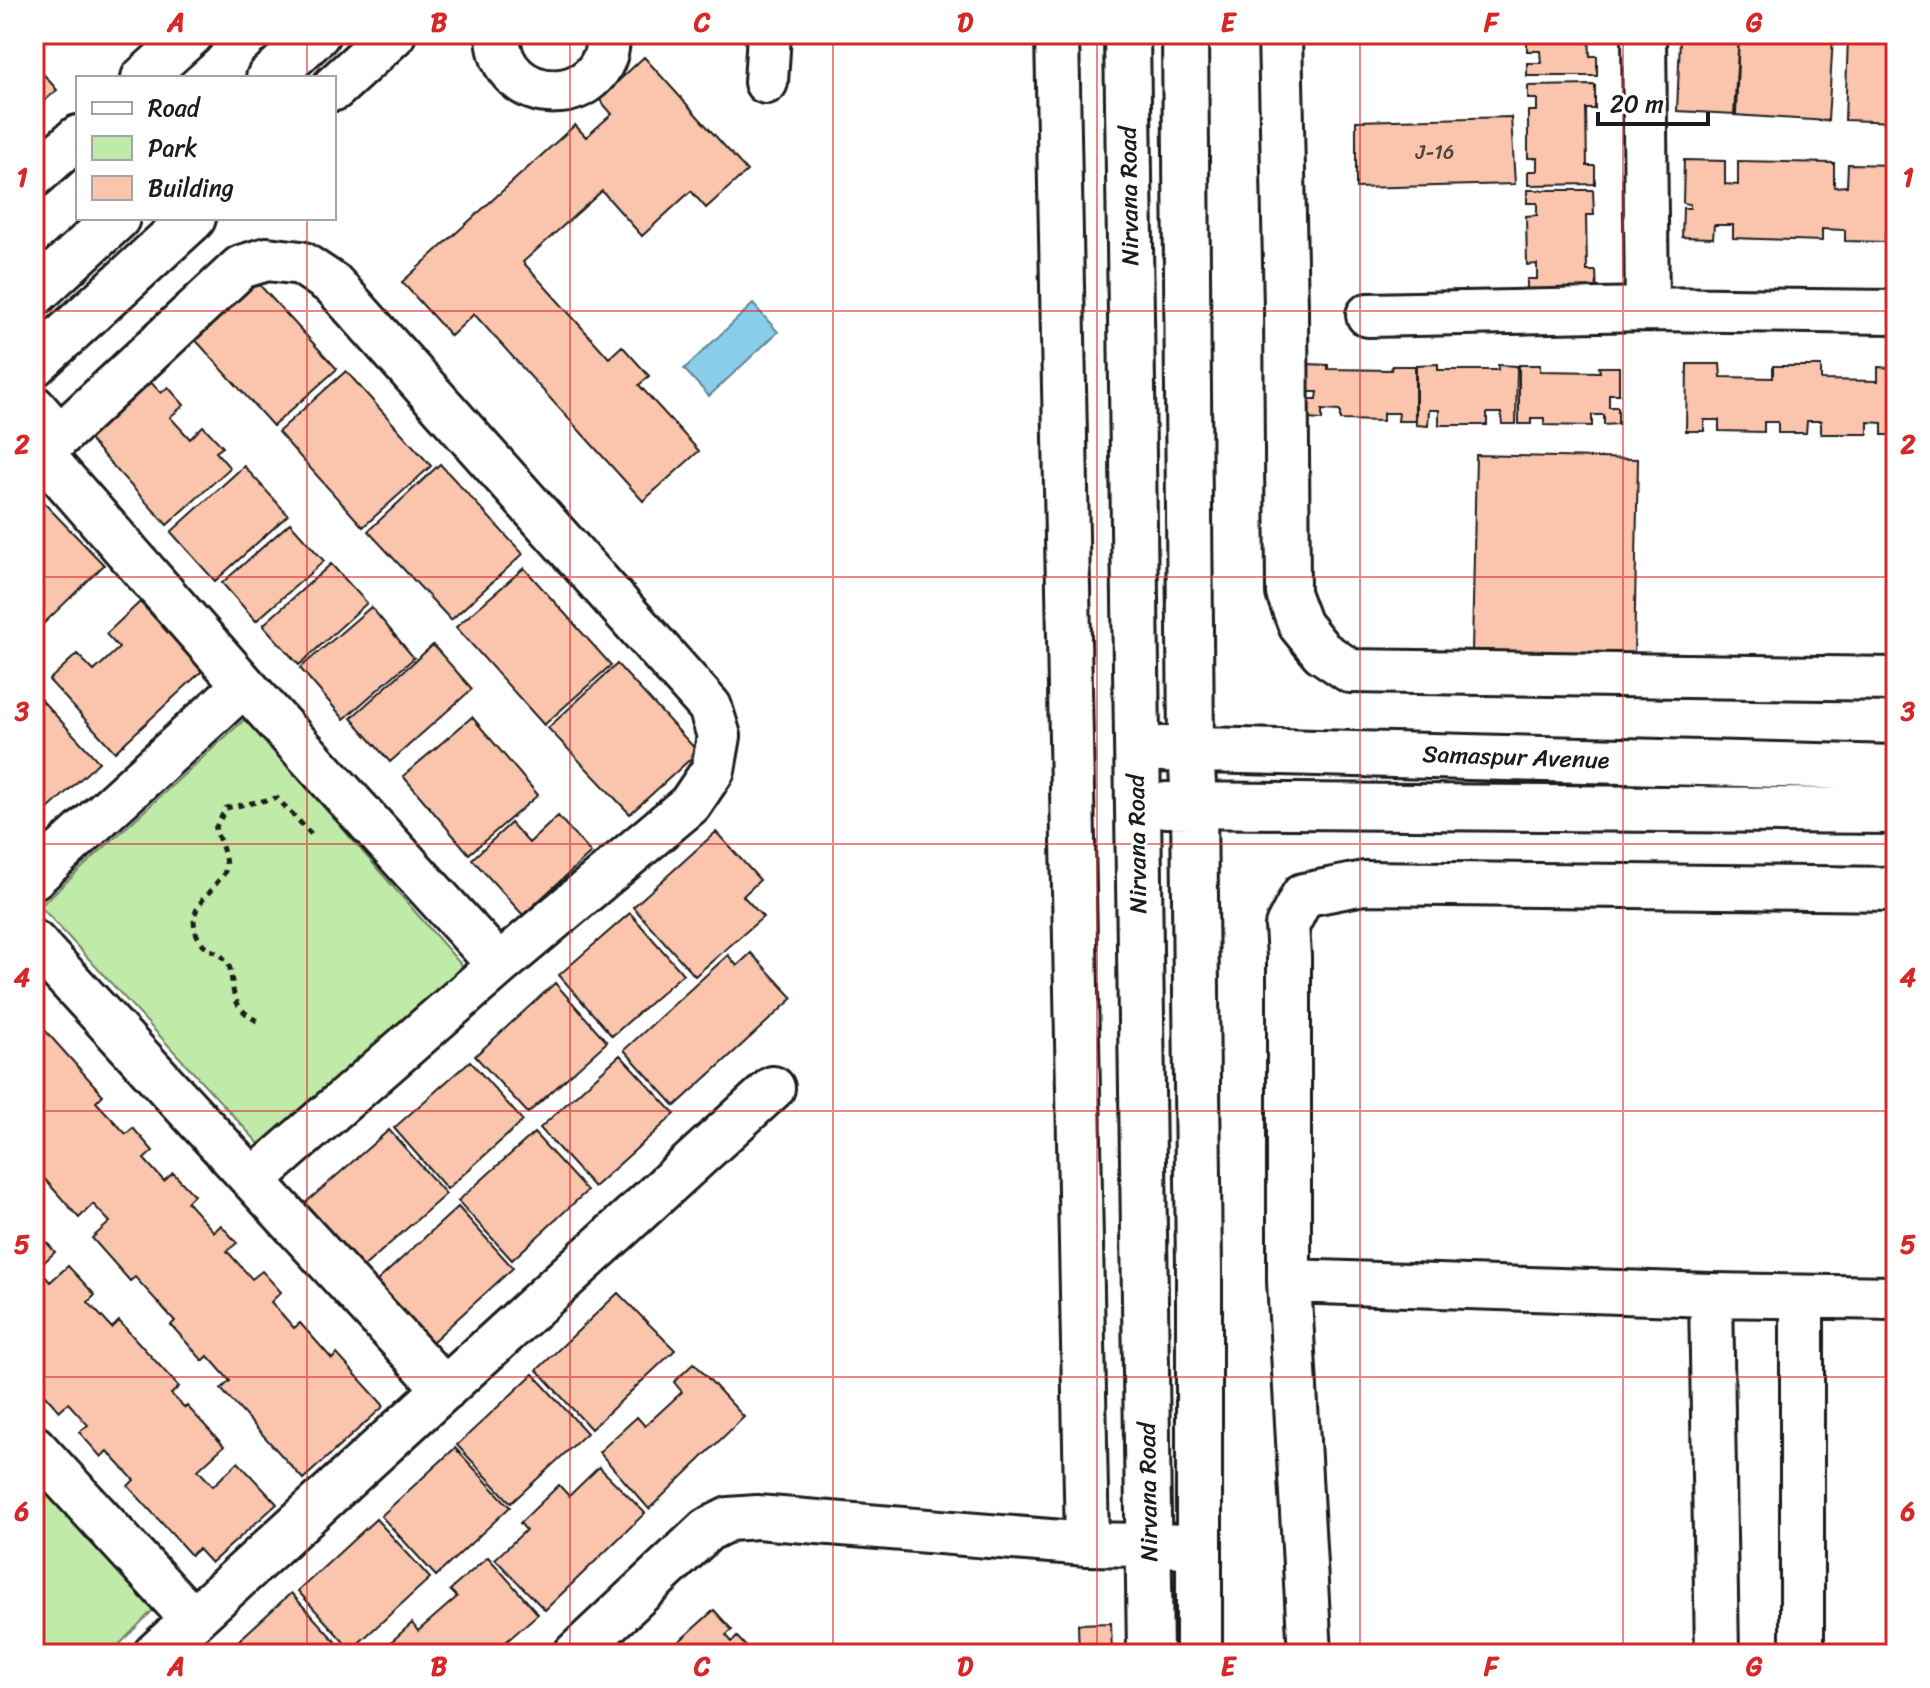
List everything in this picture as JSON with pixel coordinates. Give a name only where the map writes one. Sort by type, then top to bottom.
[{"type":"main road","points":[[271,76],[317,34]]},
{"type":"main road","points":[[336,86],[393,34]]},
{"type":"main road","name":"Nirvana Road","points":[[1127,34],[1150,1654]]},
{"type":"main road","name":"Nirvana Road","points":[[1185,34],[1199,1271],[1199,1654]]},
{"type":"main road","points":[[34,294],[115,220]]},
{"type":"main road","points":[[34,364],[191,220]]},
{"type":"main road","name":"Samaspur Avenue","points":[[1136,749],[1896,768]]},
{"type":"main road","name":"Samaspur Avenue","points":[[1137,806],[1896,811]]},
{"type":"street","points":[[145,76],[192,34]]},
{"type":"street","points":[[498,34],[498,48],[507,68],[522,83],[543,92],[565,91],[586,83],[601,67],[609,47],[608,34]]},
{"type":"street","points":[[766,82],[769,34]]},
{"type":"street","points":[[1057,34],[1087,1544]]},
{"type":"street","points":[[1280,34],[1288,593],[1300,625],[1322,652],[1350,671],[1896,679]]},
{"type":"street","points":[[1644,34],[1647,309]]},
{"type":"street","points":[[34,176],[76,139]]},
{"type":"street","points":[[36,455],[241,267],[267,259],[301,263],[334,285],[710,707],[719,736],[713,770],[690,804],[499,965],[253,1180]]},
{"type":"street","points":[[1368,315],[1647,309],[1896,312]]},
{"type":"street","points":[[34,407],[48,423],[36,455]]},
{"type":"street","points":[[36,455],[499,965]]},
{"type":"street","points":[[34,877],[244,685]]},
{"type":"street","points":[[1310,1654],[1289,1281],[1287,926],[1303,895],[1364,883],[1896,889]]},
{"type":"street","points":[[34,942],[445,1389]]},
{"type":"street","points":[[155,1654],[773,1088]]},
{"type":"street","points":[[1289,1281],[1896,1298]]},
{"type":"street","points":[[1711,1295],[1717,1654]]},
{"type":"street","points":[[1802,1297],[1802,1654]]},
{"type":"street","points":[[34,1447],[193,1620]]},
{"type":"street","points":[[575,1654],[707,1530],[729,1519],[757,1517],[1087,1544],[1198,1546]]},
{"type":"path","points":[[257,1021],[242,1012],[237,1004],[228,963],[222,956],[203,946],[195,927],[198,904],[225,873],[224,852],[215,829],[226,808],[277,798],[314,837]]},
{"type":"green space","points":[[246,718],[465,969],[262,1147],[40,906]]},
{"type":"green space","points":[[34,1479],[154,1609],[110,1654],[34,1654]]},
{"type":"water","points":[[753,304],[778,332],[709,396],[684,369]]},
{"type":"building","points":[[1527,34],[1589,34],[1590,56],[1597,56],[1597,76],[1527,76],[1527,63],[1541,63],[1540,51],[1527,51]]},
{"type":"building","points":[[1689,34],[1739,34],[1736,114],[1677,111],[1680,40],[1688,41]]},
{"type":"building","points":[[1739,34],[1833,37],[1828,121],[1734,115]]},
{"type":"building","points":[[1848,38],[1896,40],[1896,122],[1845,120]]},
{"type":"building","points":[[644,57],[747,171],[706,208],[691,191],[642,236],[602,191],[523,262],[609,358],[622,346],[649,376],[639,385],[699,451],[643,501],[474,314],[451,336],[402,282],[575,125],[586,137],[612,114],[599,99]]},
{"type":"building","points":[[34,63],[57,90],[34,110]]},
{"type":"building","points":[[1595,85],[1595,109],[1586,109],[1587,166],[1595,166],[1595,184],[1528,185],[1528,171],[1537,171],[1537,158],[1528,158],[1528,111],[1537,111],[1537,99],[1528,99],[1528,86]]},
{"type":"building","points":[[1511,117],[1515,184],[1356,188],[1356,121]]},
{"type":"building","points":[[1684,160],[1725,161],[1725,184],[1738,185],[1738,161],[1834,163],[1834,187],[1847,186],[1848,164],[1896,165],[1896,231],[1885,231],[1885,242],[1845,241],[1845,230],[1822,229],[1822,241],[1733,238],[1733,225],[1714,225],[1713,238],[1682,237],[1683,208],[1690,208],[1690,204],[1683,203]]},
{"type":"building","points":[[1527,190],[1593,190],[1594,215],[1586,215],[1587,271],[1596,271],[1597,295],[1527,296],[1527,279],[1537,279],[1537,264],[1527,265],[1526,216],[1537,215],[1537,203],[1527,203]]},
{"type":"building","points":[[255,280],[337,369],[273,426],[192,336]]},
{"type":"building","points":[[1308,364],[1328,365],[1328,369],[1391,370],[1392,366],[1415,366],[1415,421],[1398,421],[1399,413],[1383,413],[1383,421],[1340,420],[1340,411],[1322,410],[1322,420],[1308,419],[1308,399],[1317,399],[1318,392],[1308,392]]},
{"type":"building","points":[[1438,364],[1438,370],[1498,370],[1498,365],[1517,366],[1516,424],[1502,424],[1501,413],[1487,413],[1487,425],[1439,425],[1439,410],[1429,410],[1428,426],[1416,425],[1416,365]]},
{"type":"building","points":[[1687,364],[1720,364],[1721,377],[1773,378],[1773,366],[1821,366],[1821,380],[1878,381],[1878,367],[1896,368],[1896,435],[1882,435],[1882,423],[1868,422],[1868,434],[1821,434],[1821,421],[1807,421],[1806,433],[1778,433],[1778,422],[1764,422],[1764,432],[1719,431],[1719,420],[1704,420],[1704,431],[1686,431]]},
{"type":"building","points":[[1519,365],[1540,365],[1540,371],[1600,372],[1599,367],[1619,367],[1619,394],[1609,394],[1609,407],[1618,407],[1618,424],[1604,425],[1604,415],[1592,415],[1592,426],[1544,425],[1544,418],[1531,418],[1531,424],[1519,424]]},
{"type":"building","points":[[346,371],[431,466],[363,527],[278,432]]},
{"type":"building","points":[[145,376],[161,393],[168,387],[184,405],[170,417],[190,439],[203,426],[223,447],[216,452],[230,468],[167,525],[83,433]]},
{"type":"building","points":[[1476,455],[1638,459],[1634,657],[1472,653]]},
{"type":"building","points":[[440,464],[523,554],[451,620],[368,531]]},
{"type":"building","points":[[244,466],[288,515],[215,581],[171,532]]},
{"type":"building","points":[[43,502],[104,565],[34,633],[34,511]]},
{"type":"building","points":[[290,523],[324,561],[256,621],[222,583]]},
{"type":"building","points":[[331,564],[367,603],[299,665],[263,625]]},
{"type":"building","points":[[524,568],[611,665],[544,725],[456,627]]},
{"type":"building","points":[[140,602],[203,670],[115,752],[49,680],[77,654],[94,671],[119,648],[106,634]]},
{"type":"building","points":[[371,607],[414,658],[344,719],[300,668]]},
{"type":"building","points":[[433,645],[472,689],[390,762],[351,718]]},
{"type":"building","points":[[617,664],[698,752],[630,814],[548,728]]},
{"type":"building","points":[[34,692],[99,762],[34,822]]},
{"type":"building","points":[[472,717],[538,795],[469,854],[403,776]]},
{"type":"building","points":[[558,816],[591,853],[523,915],[472,859],[511,823],[529,843]]},
{"type":"building","points":[[716,832],[760,880],[743,896],[763,917],[695,976],[633,907]]},
{"type":"building","points":[[630,913],[683,974],[612,1036],[559,975]]},
{"type":"building","points":[[751,953],[793,998],[675,1106],[624,1050],[728,955],[737,966]]},
{"type":"building","points":[[555,983],[607,1042],[528,1113],[475,1056]]},
{"type":"building","points":[[34,1018],[103,1095],[96,1102],[126,1134],[133,1128],[153,1151],[144,1159],[164,1181],[173,1173],[194,1195],[187,1202],[214,1232],[221,1225],[237,1243],[227,1251],[252,1279],[262,1271],[281,1292],[271,1302],[294,1328],[300,1323],[332,1359],[337,1354],[384,1406],[303,1479],[221,1389],[230,1381],[208,1356],[203,1361],[171,1325],[175,1321],[135,1277],[130,1281],[92,1238],[110,1222],[93,1204],[79,1218],[34,1167]]},
{"type":"building","points":[[620,1055],[675,1114],[594,1187],[540,1128]]},
{"type":"building","points":[[470,1061],[523,1121],[447,1189],[394,1128]]},
{"type":"building","points":[[389,1130],[446,1194],[361,1269],[304,1204]]},
{"type":"building","points":[[534,1133],[587,1191],[512,1260],[458,1201]]},
{"type":"building","points":[[458,1207],[513,1268],[432,1342],[376,1282]]},
{"type":"building","points":[[34,1228],[55,1252],[38,1268],[50,1282],[68,1266],[95,1295],[88,1302],[112,1328],[119,1321],[179,1387],[171,1394],[185,1408],[187,1406],[224,1446],[198,1470],[213,1486],[238,1462],[277,1504],[211,1563],[198,1549],[191,1555],[128,1486],[134,1480],[107,1451],[101,1457],[79,1432],[88,1425],[68,1403],[59,1411],[34,1383]]},
{"type":"building","points":[[618,1293],[675,1350],[591,1429],[537,1370]]},
{"type":"building","points":[[694,1363],[744,1417],[649,1509],[599,1452],[637,1417],[645,1426],[682,1392],[674,1382]]},
{"type":"building","points":[[533,1374],[587,1433],[511,1503],[457,1445]]},
{"type":"building","points":[[455,1448],[510,1507],[436,1576],[381,1516]]},
{"type":"building","points":[[599,1467],[645,1513],[545,1610],[495,1559],[526,1530],[520,1523],[559,1485],[569,1496]]},
{"type":"building","points":[[376,1519],[430,1578],[351,1650],[298,1591]]},
{"type":"building","points":[[488,1557],[538,1614],[492,1654],[403,1654],[392,1641],[412,1623],[418,1631],[457,1597],[450,1590]]},
{"type":"building","points":[[291,1593],[344,1651],[341,1654],[224,1654]]},
{"type":"building","points":[[714,1610],[732,1630],[726,1635],[732,1642],[737,1637],[753,1654],[665,1654]]},
{"type":"building","points":[[1111,1623],[1112,1654],[1079,1654],[1078,1624]]}]
